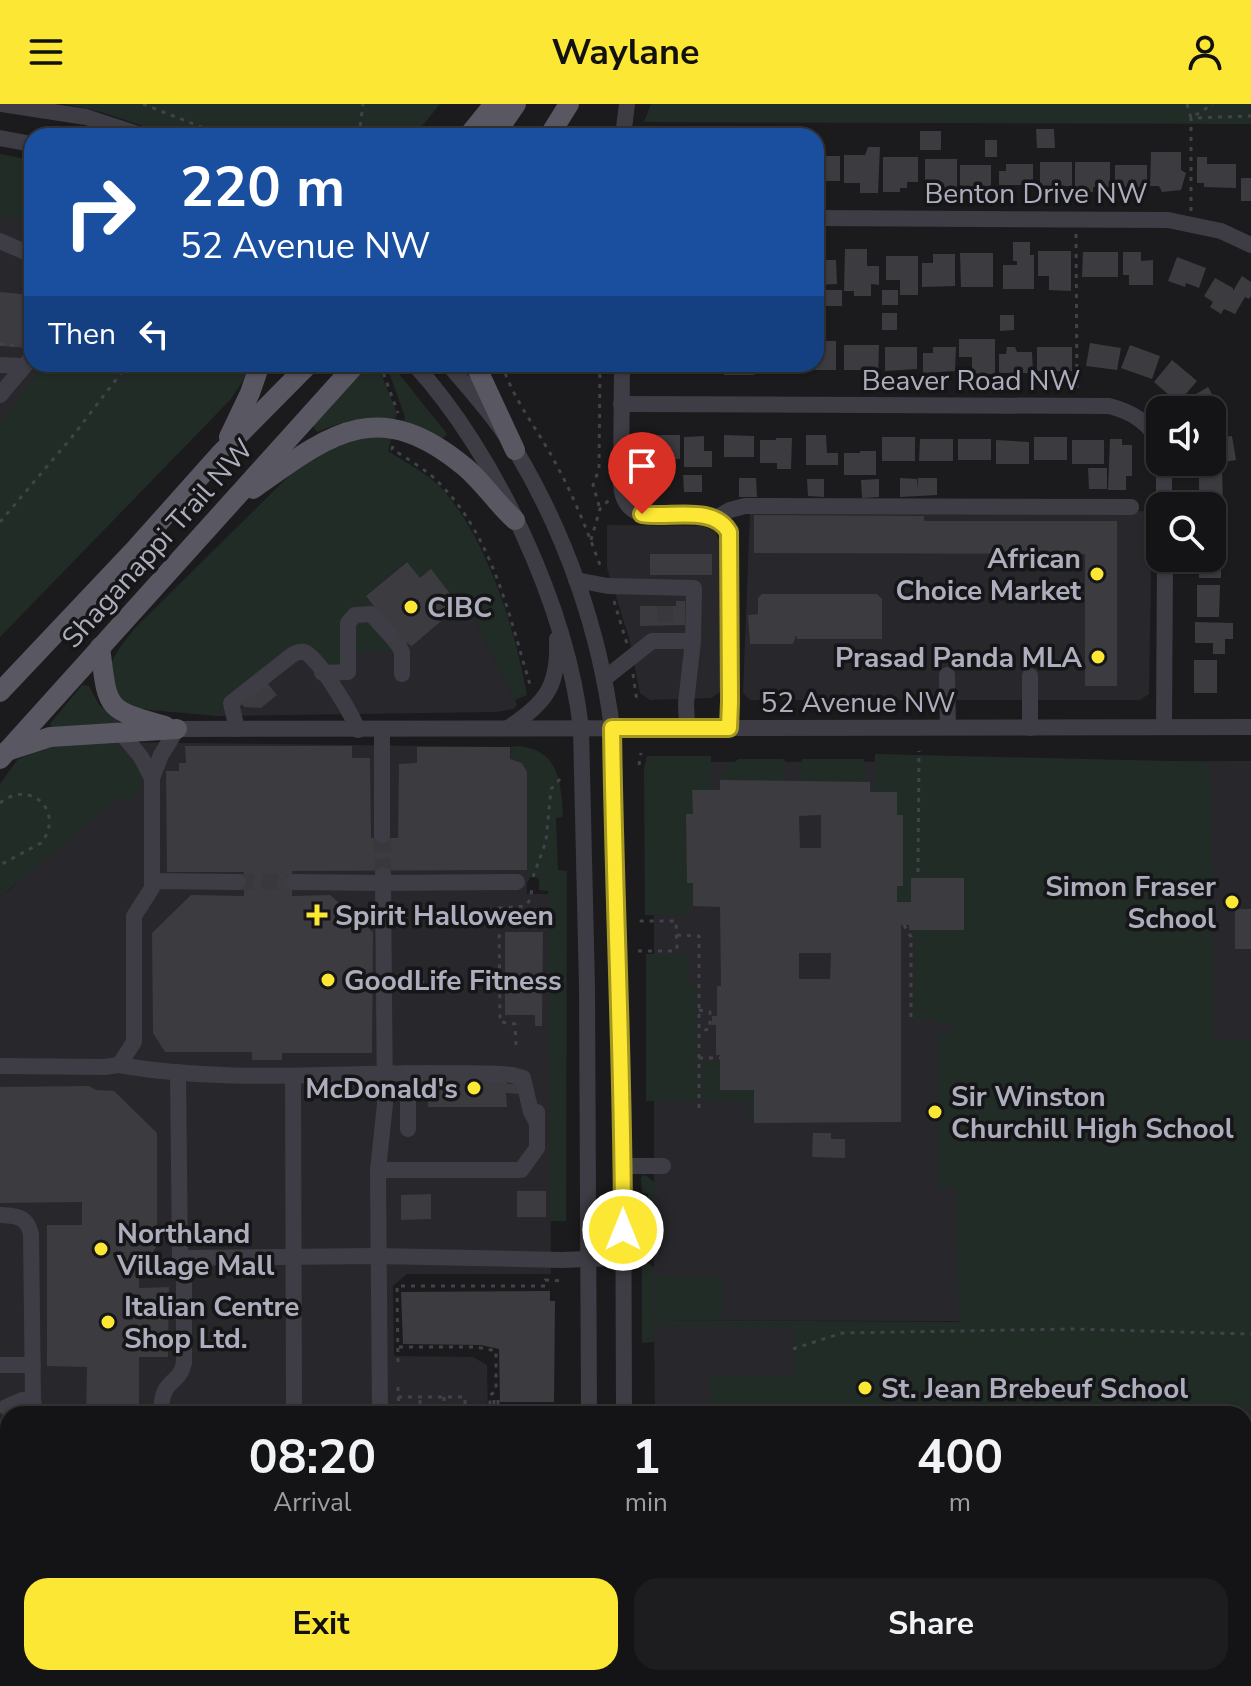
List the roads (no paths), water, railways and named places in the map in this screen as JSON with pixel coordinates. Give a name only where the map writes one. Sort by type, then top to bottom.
[{"type":"main road","points":[[474,128],[494,104]]},
{"type":"main road","points":[[500,128],[516,104]]},
{"type":"main road","points":[[554,128],[569,104]]},
{"type":"main road","points":[[221,453],[257,372]]},
{"type":"main road","name":"Shaganappi Trail NW","points":[[0,692],[221,453],[301,372]]},
{"type":"main road","name":"Shaganappi Trail NW","points":[[4,755],[349,372]]},
{"type":"main road","points":[[479,372],[515,450]]},
{"type":"main road","points":[[221,513],[324,440],[347,430],[383,427],[417,434],[442,449],[467,469],[515,520]]},
{"type":"main road","points":[[100,647],[108,699],[123,714],[177,729]]},
{"type":"main road","points":[[0,679],[20,669]]},
{"type":"main road","points":[[4,755],[50,737],[177,729]]},
{"type":"street","points":[[2,104],[86,117],[120,128]]},
{"type":"street","points":[[624,128],[627,104]]},
{"type":"street","points":[[0,138],[24,142]]},
{"type":"street","name":"Benton Drive NW","points":[[824,218],[1168,220],[1221,231],[1251,245]]},
{"type":"street","points":[[0,241],[24,252]]},
{"type":"street","points":[[0,365],[24,358]]},
{"type":"street","points":[[0,395],[24,361]]},
{"type":"street","points":[[420,372],[472,438],[515,520],[538,570],[572,669],[581,729],[587,972],[589,1406]]},
{"type":"street","points":[[454,372],[515,450],[556,530],[576,580],[604,679],[612,728],[623,1166],[631,1257],[624,1406]]},
{"type":"street","points":[[622,372],[621,494],[628,506],[642,514],[716,518],[725,524],[731,542],[729,728]]},
{"type":"street","name":"Beaver Road NW","points":[[621,404],[1109,406],[1132,413],[1146,426]]},
{"type":"street","points":[[716,518],[745,506],[1131,507]]},
{"type":"street","points":[[1164,727],[1165,572]]},
{"type":"street","points":[[576,580],[608,586],[694,588],[687,728]]},
{"type":"street","points":[[665,587],[665,606]]},
{"type":"street","points":[[319,668],[347,674],[347,626],[351,618],[362,613],[371,614],[395,640],[402,652],[402,674]]},
{"type":"street","points":[[507,729],[538,707],[549,691],[557,652],[556,622]]},
{"type":"street","points":[[604,679],[665,634],[693,641]]},
{"type":"street","points":[[237,729],[230,707],[233,700],[296,653],[308,654],[336,690],[358,730]]},
{"type":"street","points":[[947,675],[948,727]]},
{"type":"street","points":[[1030,676],[1030,728]]},
{"type":"street","name":"52 Avenue NW","points":[[177,729],[1251,727]]},
{"type":"street","points":[[119,1065],[134,1042],[134,916],[152,888],[152,778],[161,755],[177,729]]},
{"type":"street","points":[[382,730],[382,835]]},
{"type":"street","points":[[122,734],[141,757],[152,778]]},
{"type":"street","points":[[380,1406],[378,1170],[385,1104],[383,879]]},
{"type":"street","points":[[293,882],[383,879],[517,882]]},
{"type":"street","points":[[152,881],[238,882]]},
{"type":"street","points":[[0,1066],[119,1065],[178,1072],[293,1076],[501,1074],[532,1083],[537,1093],[536,1153],[521,1170],[378,1170]]},
{"type":"street","points":[[162,1406],[167,1384],[183,1371],[184,1363],[178,1072]]},
{"type":"street","points":[[408,1073],[408,1129]]},
{"type":"street","points":[[293,1076],[294,1406]]},
{"type":"street","points":[[623,1166],[663,1166]]},
{"type":"street","points":[[0,1215],[25,1219],[31,1234],[34,1406]]},
{"type":"street","points":[[180,1258],[378,1256],[555,1260],[631,1257]]},
{"type":"street","points":[[0,1365],[33,1365]]},
{"type":"street","points":[[8,1406],[22,1400],[32,1406]]},
{"type":"street","points":[[1050,1686],[1247,1686]]},
{"type":"tunnel","points":[[665,606],[665,626]]},
{"type":"tunnel","points":[[382,835],[383,875]]},
{"type":"tunnel","points":[[238,882],[293,882]]},
{"type":"place","name":"African Choice Market","points":[[1097,574]]},
{"type":"place","name":"CIBC","points":[[411,607]]},
{"type":"place","name":"Prasad Panda MLA","points":[[1098,657]]},
{"type":"place","name":"Simon Fraser School","points":[[1232,902]]},
{"type":"place","name":"Spirit Halloween","points":[[317,915]]},
{"type":"place","name":"GoodLife Fitness","points":[[328,980]]},
{"type":"place","name":"McDonald's","points":[[474,1088]]},
{"type":"place","name":"Sir Winston Churchill High School","points":[[935,1112]]},
{"type":"place","name":"Northland Village Mall","points":[[101,1249]]},
{"type":"place","name":"Italian Centre Shop Ltd.","points":[[108,1322]]},
{"type":"place","name":"St. Jean Brebeuf School","points":[[865,1388]]}]
